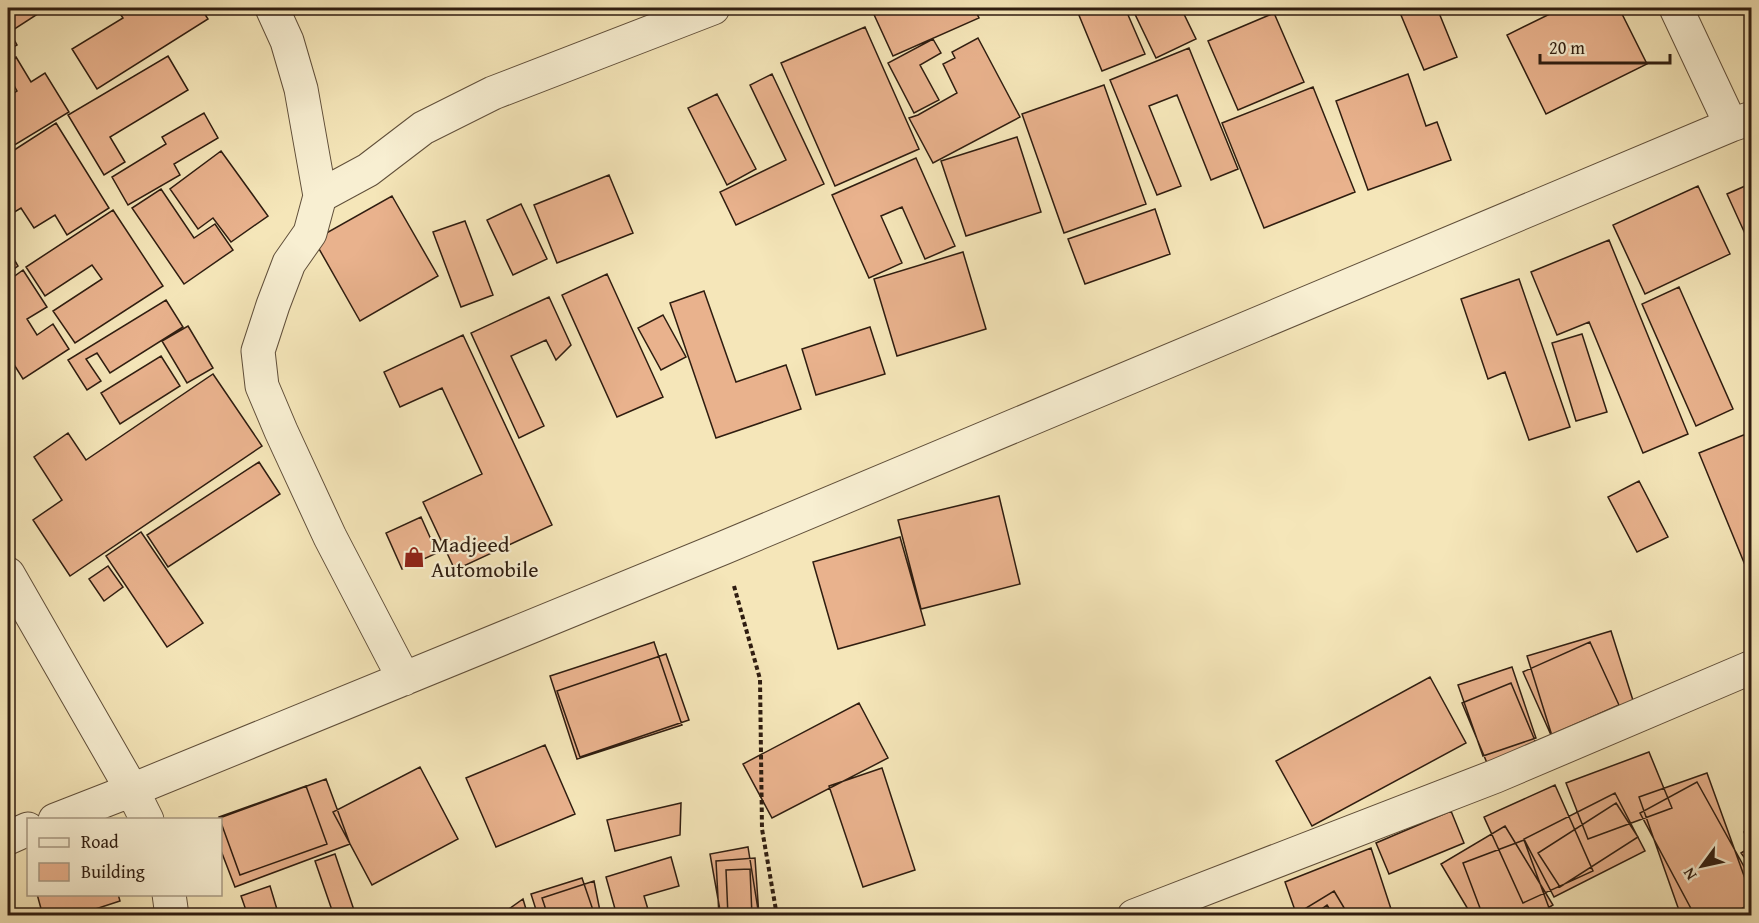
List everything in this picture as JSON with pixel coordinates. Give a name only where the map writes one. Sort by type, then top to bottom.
[{"type":"street","points":[[272,8],[287,41],[301,89],[320,196],[310,233],[289,263],[258,351],[262,386],[280,431],[330,537],[404,679]]},
{"type":"street","points":[[320,196],[368,171],[423,128],[493,93],[713,8]]},
{"type":"street","points":[[57,818],[132,790],[723,548],[1741,121],[1676,8]]},
{"type":"street","points":[[8,574],[146,818]]},
{"type":"street","points":[[1134,915],[1496,776],[1752,666]]},
{"type":"street","points":[[8,837],[27,830]]},
{"type":"street","points":[[169,896],[172,915]]},
{"type":"path","points":[[723,548],[760,679],[762,829],[777,915]]},
{"type":"building","points":[[8,8],[47,8],[13,30],[8,22]]},
{"type":"building","points":[[116,8],[201,8],[208,19],[97,89],[72,49],[123,18]]},
{"type":"building","points":[[871,8],[974,8],[979,18],[893,56]]},
{"type":"building","points":[[1076,8],[1125,8],[1145,54],[1102,71]]},
{"type":"building","points":[[1132,8],[1181,8],[1196,39],[1156,58]]},
{"type":"building","points":[[1398,8],[1437,8],[1457,57],[1424,70]]},
{"type":"building","points":[[1562,8],[1619,8],[1647,64],[1546,114],[1507,35]]},
{"type":"building","points":[[1274,13],[1304,82],[1238,110],[1208,41]]},
{"type":"building","points":[[865,27],[919,149],[835,186],[781,63]]},
{"type":"building","points":[[11,34],[17,45],[8,50],[8,36]]},
{"type":"building","points":[[978,38],[1020,117],[933,163],[909,118],[957,93],[943,64],[955,58],[952,52]]},
{"type":"building","points":[[933,39],[941,53],[920,65],[939,100],[914,113],[888,63]]},
{"type":"building","points":[[1189,48],[1238,169],[1211,180],[1177,95],[1149,106],[1181,186],[1157,195],[1110,80]]},
{"type":"building","points":[[168,56],[188,90],[110,137],[125,162],[104,175],[68,115]]},
{"type":"building","points":[[16,57],[31,82],[45,73],[69,112],[8,149],[8,97],[17,91],[8,75],[8,61]]},
{"type":"building","points":[[772,74],[824,184],[736,225],[720,192],[786,160],[750,85]]},
{"type":"building","points":[[1408,74],[1426,126],[1437,122],[1451,160],[1368,190],[1336,101]]},
{"type":"building","points":[[1104,85],[1146,204],[1064,233],[1022,114]]},
{"type":"building","points":[[1313,87],[1355,192],[1264,228],[1222,123]]},
{"type":"building","points":[[717,94],[756,169],[727,185],[688,108]]},
{"type":"building","points":[[204,113],[218,138],[174,164],[180,175],[128,205],[112,177],[166,144],[162,137]]},
{"type":"building","points":[[56,123],[109,208],[67,235],[55,215],[34,228],[21,208],[8,216],[8,154]]},
{"type":"building","points":[[1017,137],[1041,212],[966,236],[941,161]]},
{"type":"building","points":[[221,151],[268,216],[231,242],[213,218],[198,229],[170,189]]},
{"type":"building","points":[[916,158],[955,246],[925,259],[902,207],[881,216],[902,263],[869,278],[832,195]]},
{"type":"building","points":[[609,175],[633,233],[557,263],[534,205]]},
{"type":"building","points":[[1752,183],[1752,249],[1727,194]]},
{"type":"building","points":[[1698,186],[1730,254],[1645,294],[1613,225]]},
{"type":"building","points":[[161,189],[194,238],[215,224],[233,250],[184,284],[132,208]]},
{"type":"building","points":[[392,196],[438,276],[360,321],[314,240]]},
{"type":"building","points":[[521,204],[547,259],[513,275],[487,220]]},
{"type":"building","points":[[1155,209],[1170,254],[1085,284],[1068,239]]},
{"type":"building","points":[[113,210],[163,286],[75,343],[53,311],[102,279],[92,265],[45,296],[26,267]]},
{"type":"building","points":[[465,221],[493,295],[461,307],[433,232]]},
{"type":"building","points":[[1609,240],[1688,434],[1643,453],[1589,322],[1557,335],[1531,272]]},
{"type":"building","points":[[8,249],[18,266],[8,273]]},
{"type":"building","points":[[963,252],[986,329],[897,356],[874,279]]},
{"type":"building","points":[[23,270],[47,307],[27,319],[37,335],[53,324],[69,349],[23,379],[8,355],[8,281]]},
{"type":"building","points":[[607,274],[663,397],[617,417],[562,295]]},
{"type":"building","points":[[1519,279],[1570,427],[1529,440],[1505,372],[1488,379],[1461,299]]},
{"type":"building","points":[[1679,287],[1733,409],[1696,426],[1642,304]]},
{"type":"building","points":[[704,291],[736,382],[786,365],[801,409],[716,438],[670,303]]},
{"type":"building","points":[[549,297],[571,345],[556,360],[546,340],[511,356],[544,426],[519,438],[471,333]]},
{"type":"building","points":[[166,300],[183,327],[110,373],[97,353],[86,359],[101,381],[87,390],[68,360]]},
{"type":"building","points":[[663,315],[686,357],[661,370],[638,328]]},
{"type":"building","points":[[188,326],[213,368],[187,383],[162,341]]},
{"type":"building","points":[[870,327],[885,374],[816,395],[802,349]]},
{"type":"building","points":[[1582,334],[1607,412],[1576,421],[1552,343]]},
{"type":"building","points":[[463,335],[552,525],[455,570],[423,502],[482,474],[442,388],[400,407],[384,372]]},
{"type":"building","points":[[161,356],[180,386],[120,424],[101,393]]},
{"type":"building","points":[[213,374],[262,446],[70,576],[33,520],[62,500],[34,457],[68,433],[86,460]]},
{"type":"building","points":[[1746,434],[1752,448],[1752,582],[1699,453]]},
{"type":"building","points":[[259,462],[280,494],[168,567],[147,535]]},
{"type":"building","points":[[1639,481],[1668,537],[1637,552],[1608,497]]},
{"type":"building","points":[[999,496],[1020,584],[921,609],[898,520]]},
{"type":"building","points":[[421,517],[437,553],[402,569],[386,533]]},
{"type":"building","points":[[141,532],[203,623],[167,647],[106,556]]},
{"type":"building","points":[[900,537],[925,625],[838,649],[813,562]]},
{"type":"building","points":[[108,566],[123,587],[104,601],[89,579]]},
{"type":"building","points":[[1611,631],[1637,713],[1553,739],[1527,656]]},
{"type":"building","points":[[654,642],[682,725],[577,759],[550,676]]},
{"type":"building","points":[[1590,642],[1619,705],[1551,735],[1523,672]]},
{"type":"building","points":[[666,654],[689,720],[580,757],[557,691]]},
{"type":"building","points":[[1512,667],[1536,738],[1483,756],[1458,685]]},
{"type":"building","points":[[1430,677],[1466,743],[1312,826],[1276,761]]},
{"type":"building","points":[[1511,683],[1536,743],[1487,763],[1462,703]]},
{"type":"building","points":[[859,703],[888,758],[772,818],[743,764]]},
{"type":"building","points":[[545,745],[575,814],[496,847],[466,778]]},
{"type":"building","points":[[1649,752],[1672,808],[1588,839],[1566,783]]},
{"type":"building","points":[[420,767],[458,839],[372,885],[333,812]]},
{"type":"building","points":[[882,768],[915,870],[863,887],[829,786]]},
{"type":"building","points":[[1707,773],[1752,898],[1752,916],[1681,916],[1639,797]]},
{"type":"building","points":[[326,779],[350,844],[235,887],[222,853],[222,818],[219,818]]},
{"type":"building","points":[[1697,782],[1752,881],[1752,903],[1729,916],[1695,916],[1640,813]]},
{"type":"building","points":[[1555,785],[1593,871],[1523,903],[1484,817]]},
{"type":"building","points":[[306,786],[327,844],[240,875],[222,825],[222,818],[219,817]]},
{"type":"building","points":[[1615,793],[1645,851],[1554,897],[1524,839]]},
{"type":"building","points":[[681,803],[680,835],[615,851],[607,820]]},
{"type":"building","points":[[1616,803],[1638,837],[1560,887],[1538,853]]},
{"type":"building","points":[[1451,811],[1464,843],[1389,874],[1376,843]]},
{"type":"building","points":[[1505,826],[1553,905],[1535,916],[1472,916],[1441,864]]},
{"type":"building","points":[[1752,829],[1752,851],[1744,832]]},
{"type":"building","points":[[1524,840],[1552,916],[1483,916],[1463,863]]},
{"type":"building","points":[[1752,846],[1752,868],[1741,853]]},
{"type":"building","points":[[748,847],[759,916],[721,916],[710,854]]},
{"type":"building","points":[[1371,848],[1393,915],[1297,916],[1285,882]]},
{"type":"building","points":[[335,854],[356,916],[334,916],[315,861]]},
{"type":"building","points":[[671,857],[679,886],[644,896],[650,916],[617,916],[606,877]]},
{"type":"building","points":[[755,858],[759,916],[719,916],[716,861]]},
{"type":"building","points":[[750,869],[752,916],[728,916],[726,870]]},
{"type":"building","points":[[582,878],[595,916],[538,916],[531,894]]},
{"type":"building","points":[[594,881],[601,916],[548,916],[542,898]]},
{"type":"building","points":[[270,886],[279,916],[248,916],[241,896]]},
{"type":"building","points":[[1334,891],[1349,916],[1293,916]]},
{"type":"building","points":[[38,896],[119,896],[120,901],[74,916],[43,916]]},
{"type":"building","points":[[523,899],[528,916],[499,916]]},
{"type":"building","points":[[1327,905],[1334,916],[1312,916]]},
{"type":"building","points":[[1443,909],[1445,916],[1424,916]]},
{"type":"place","name":"Madjeed Automobile","points":[[414,557]]}]
